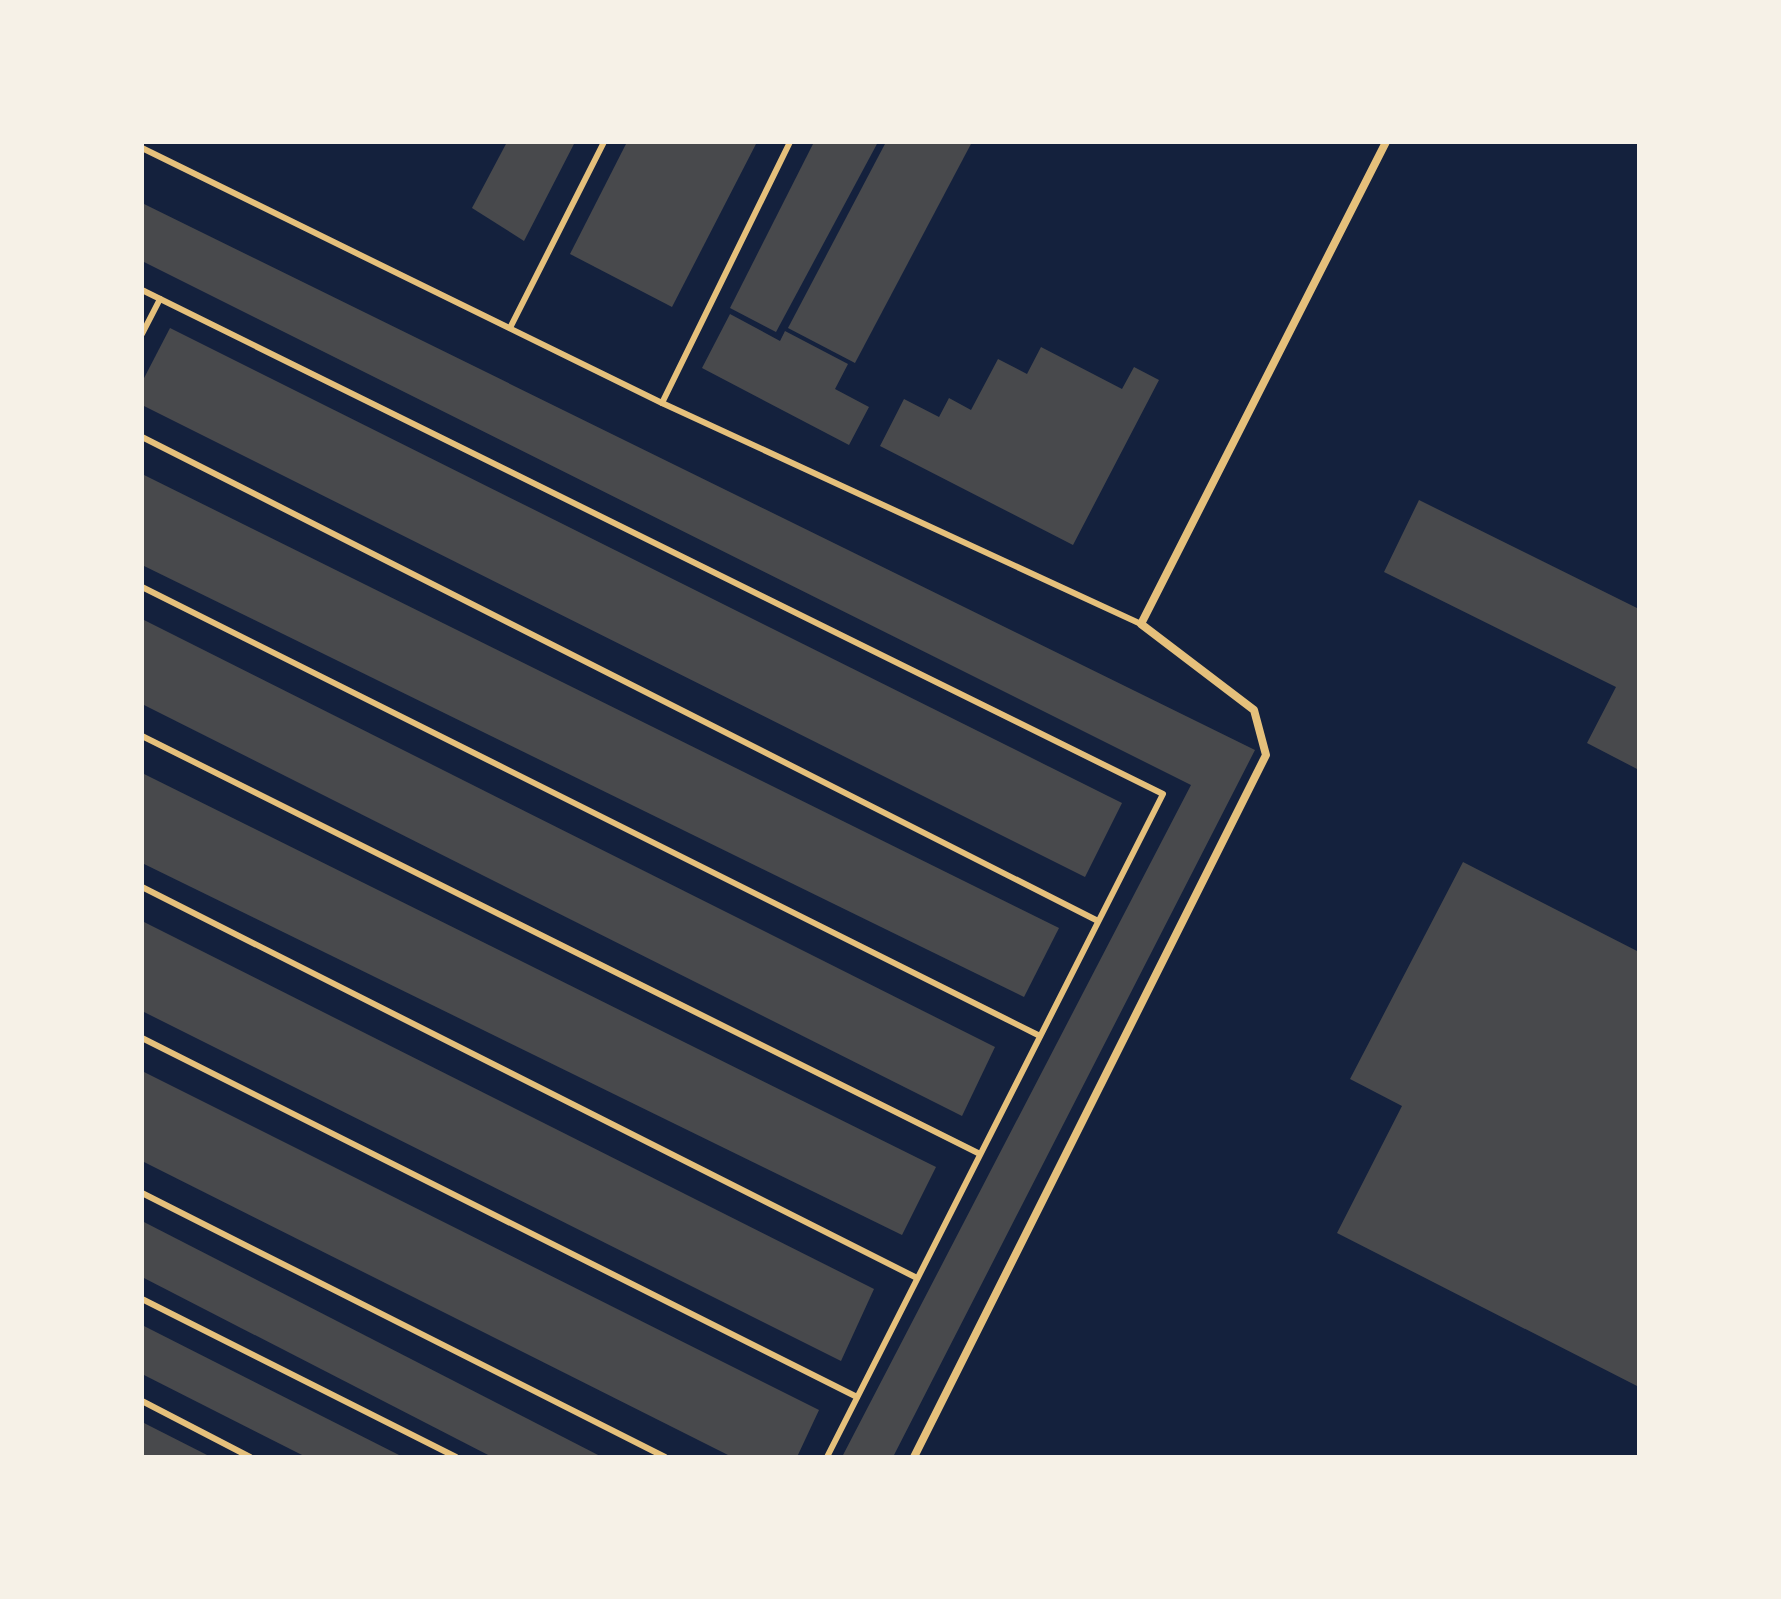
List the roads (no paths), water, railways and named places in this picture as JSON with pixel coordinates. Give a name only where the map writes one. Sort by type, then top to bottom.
[{"type":"street","points":[[914,1457],[1266,755],[1254,710],[1141,624],[1386,142]]},
{"type":"lane","points":[[510,328],[604,142]]},
{"type":"lane","points":[[662,403],[790,142]]},
{"type":"lane","points":[[142,148],[662,403],[1141,624]]},
{"type":"lane","points":[[142,290],[1163,794],[827,1457]]},
{"type":"lane","points":[[142,334],[160,299]]},
{"type":"lane","points":[[142,437],[1098,921]]},
{"type":"lane","points":[[142,587],[1040,1036]]},
{"type":"lane","points":[[142,736],[980,1154]]},
{"type":"lane","points":[[142,887],[917,1278]]},
{"type":"lane","points":[[142,1038],[857,1397]]},
{"type":"lane","points":[[142,1193],[665,1457]]},
{"type":"lane","points":[[142,1299],[456,1457]]},
{"type":"lane","points":[[142,1401],[250,1457]]}]
